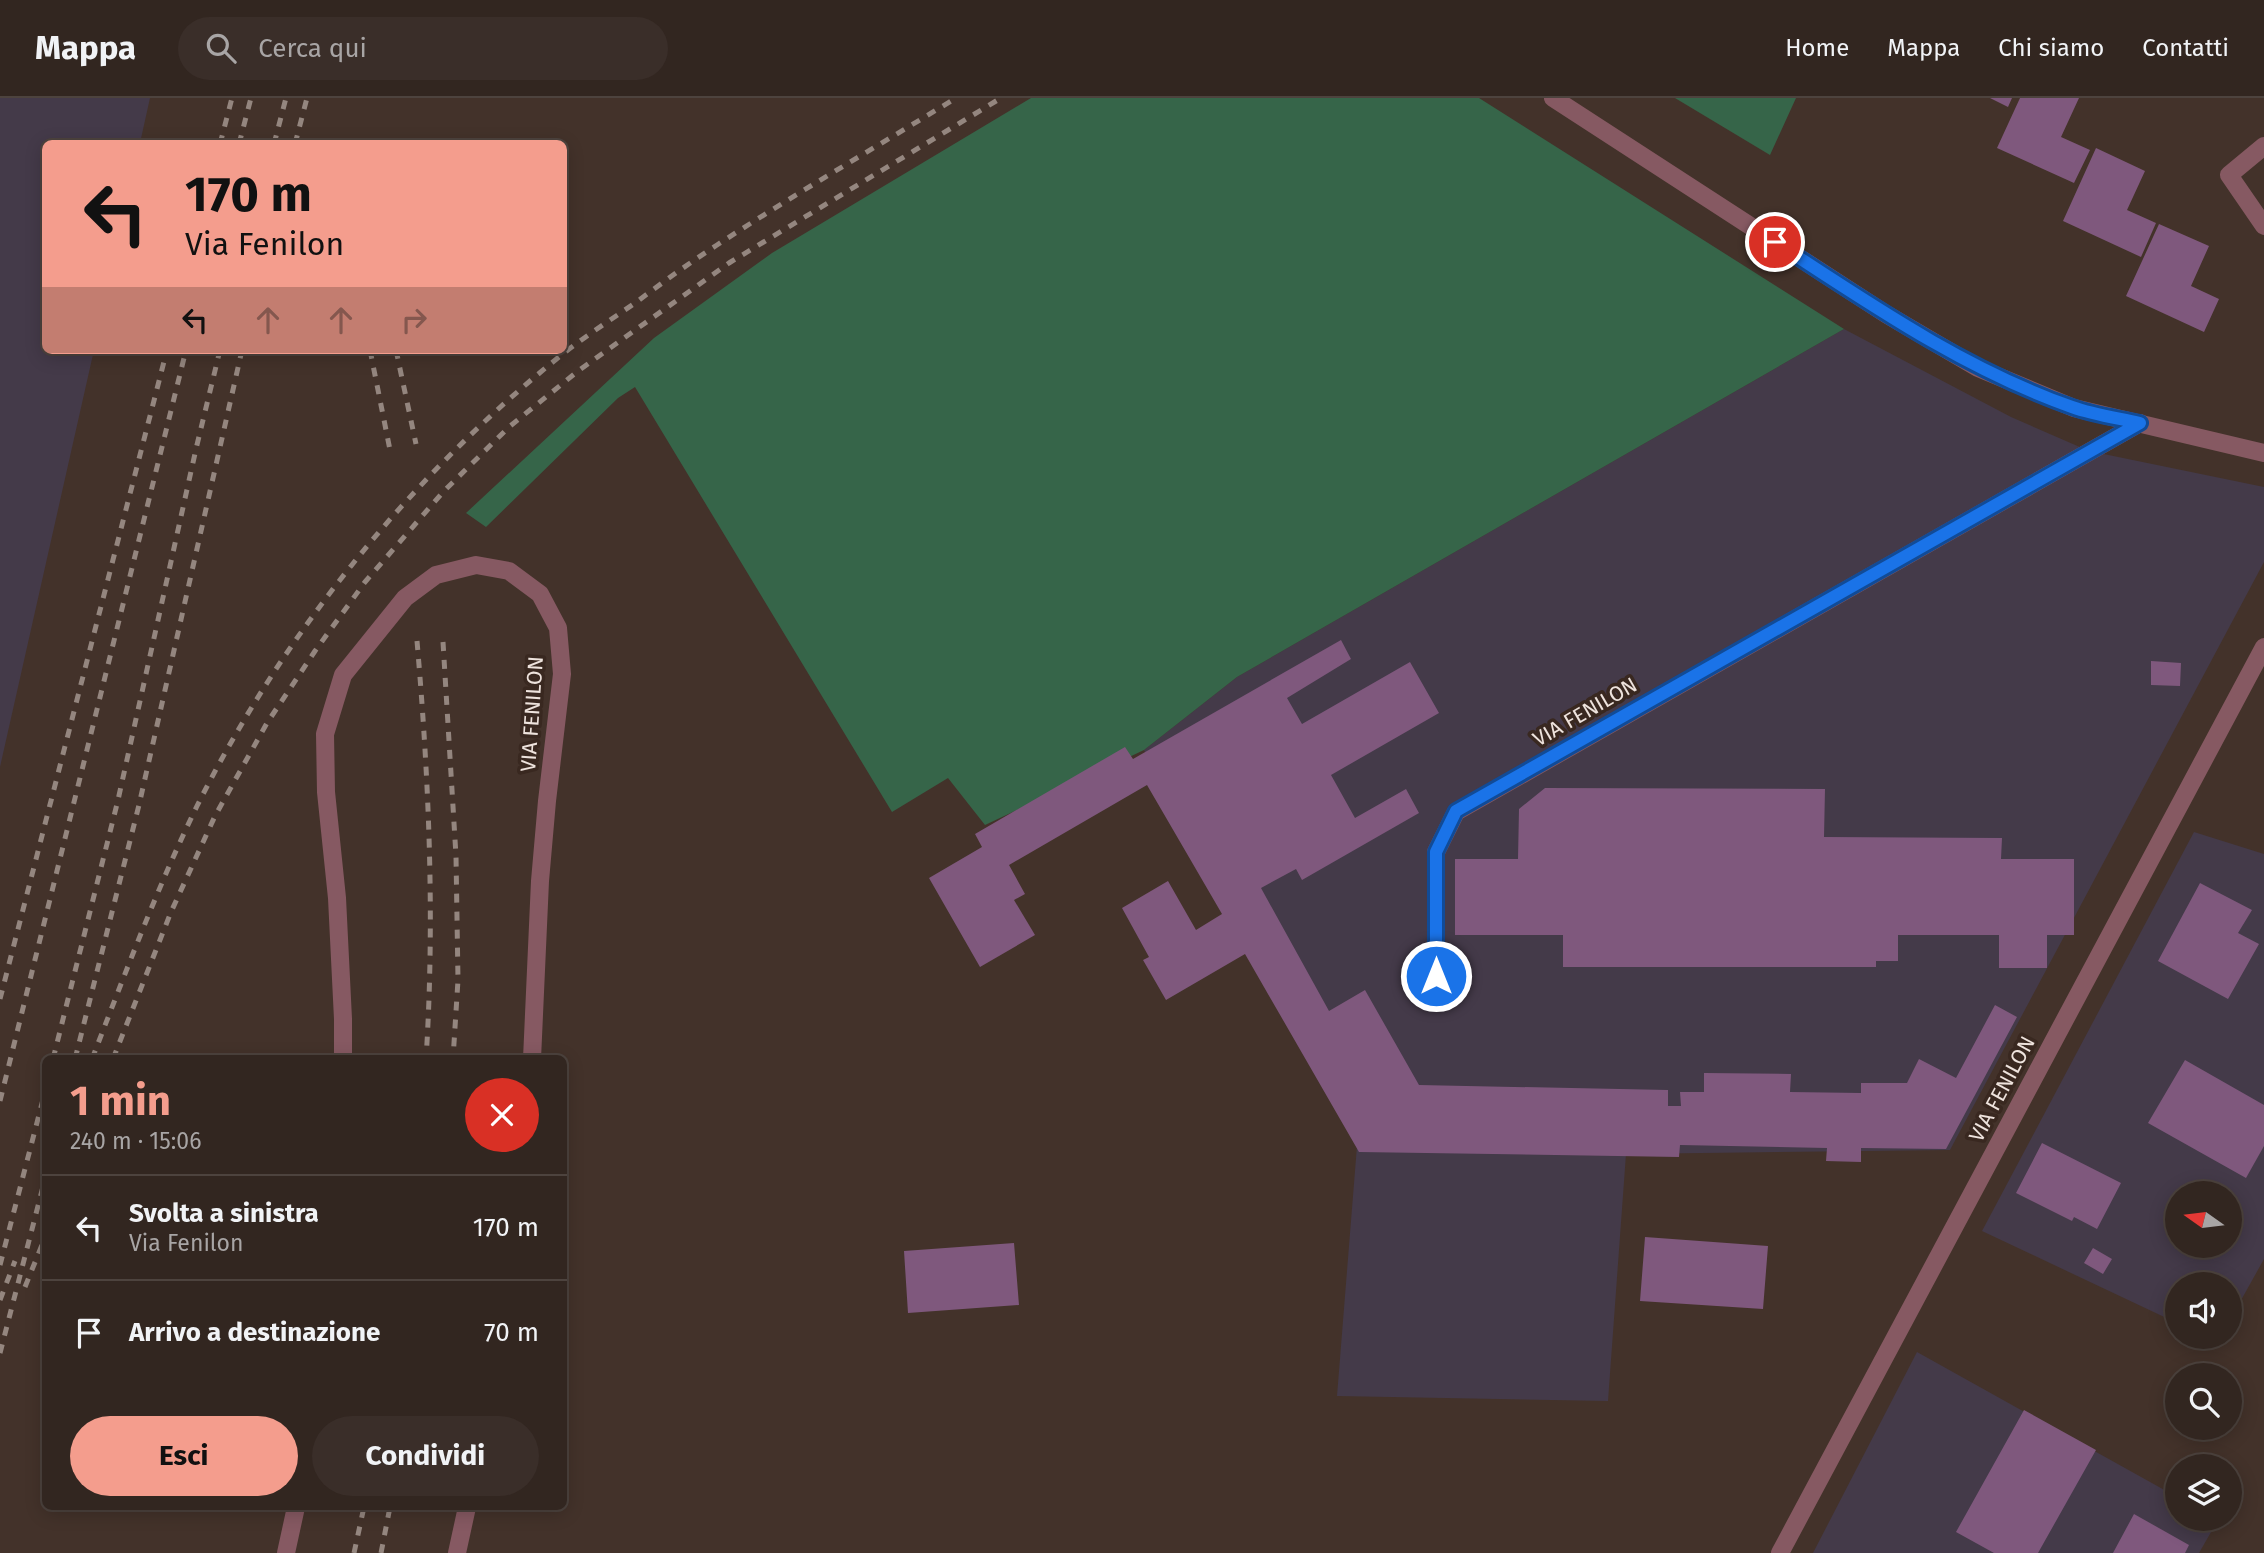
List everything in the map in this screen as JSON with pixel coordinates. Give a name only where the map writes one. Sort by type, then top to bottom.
[{"type":"street","points":[[1553,98],[1886,314],[1978,368],[2074,408],[2264,453]]},
{"type":"street","points":[[2264,146],[2229,175],[2264,226]]},
{"type":"street","name":"VIA FENILON","points":[[1436,976],[1436,852],[1456,811],[2140,423]]},
{"type":"street","name":"VIA FENILON","points":[[343,1055],[344,1019],[326,792],[325,734],[342,675],[405,598],[436,575],[475,565],[509,571],[540,594],[558,628],[562,674],[542,855],[532,1055]]},
{"type":"street","name":"VIA FENILON","points":[[1780,1553],[2264,647]]},
{"type":"street","points":[[286,1553],[295,1510]]},
{"type":"street","points":[[457,1553],[466,1510]]},
{"type":"shaded area","points":[[0,98],[150,98],[141,140],[42,140],[42,354],[93,354],[0,767]]},
{"type":"shaded area","points":[[1844,329],[2011,417],[2089,451],[2264,487],[2264,562],[1950,1150],[1626,1154],[1608,1401],[1337,1396],[1357,1146],[1144,750],[1237,677]]},
{"type":"shaded area","points":[[2194,832],[2264,854],[2264,1259],[2242,1298],[2242,1272],[2165,1272],[2165,1317],[1982,1231]]},
{"type":"shaded area","points":[[1917,1352],[2165,1490],[2165,1531],[2212,1531],[2199,1553],[1813,1553]]},
{"type":"green space","points":[[1031,98],[1479,98],[1844,329],[1237,677],[1144,750],[985,825],[948,778],[892,812],[635,387],[618,398],[486,527],[466,513],[654,338],[772,253]]},
{"type":"green space","points":[[1675,98],[1796,98],[1770,155]]},
{"type":"building","points":[[1990,98],[2012,98],[2008,107]]},
{"type":"building","points":[[2020,98],[2079,98],[2061,137],[2090,150],[2074,183],[1997,148]]},
{"type":"building","points":[[2096,148],[2145,171],[2127,210],[2156,223],[2141,257],[2063,221]]},
{"type":"building","points":[[2159,224],[2209,246],[2191,286],[2219,299],[2204,332],[2126,296]]},
{"type":"building","points":[[1341,640],[1351,659],[1287,698],[1302,724],[1410,662],[1439,713],[1331,775],[1355,818],[1406,789],[1419,813],[1302,880],[1296,869],[1261,888],[1329,1011],[1365,990],[1419,1085],[1668,1090],[1668,1106],[1681,1106],[1680,1092],[1704,1092],[1704,1073],[1791,1074],[1790,1092],[1861,1093],[1861,1083],[1907,1083],[1919,1059],[1956,1078],[1995,1005],[2017,1017],[1946,1149],[1861,1148],[1861,1162],[1826,1161],[1827,1148],[1680,1145],[1679,1157],[1359,1152],[1245,954],[1166,1000],[1143,960],[1149,957],[1122,908],[1168,881],[1196,930],[1222,914],[1147,785],[1009,865],[1025,894],[1014,900],[1035,935],[980,967],[929,878],[982,847],[975,834],[1125,747],[1133,759]]},
{"type":"building","points":[[2151,661],[2181,663],[2180,686],[2151,685]]},
{"type":"building","points":[[1545,788],[1825,789],[1824,837],[2002,838],[2001,859],[2074,859],[2074,935],[2047,935],[2047,968],[1999,968],[1999,935],[1898,935],[1898,961],[1876,961],[1876,967],[1563,967],[1563,935],[1455,935],[1455,859],[1518,859],[1519,809]]},
{"type":"building","points":[[2200,883],[2252,910],[2238,933],[2259,944],[2228,999],[2158,961]]},
{"type":"building","points":[[2185,1060],[2264,1105],[2264,1146],[2246,1178],[2148,1123]]},
{"type":"building","points":[[2042,1143],[2121,1183],[2097,1229],[2074,1217],[2072,1221],[2016,1193]]},
{"type":"building","points":[[1645,1237],[1768,1246],[1763,1309],[1640,1301]]},
{"type":"building","points":[[1014,1243],[1019,1305],[908,1313],[904,1251]]},
{"type":"building","points":[[2093,1248],[2112,1259],[2103,1274],[2084,1263]]},
{"type":"building","points":[[2024,1410],[2096,1450],[2038,1553],[1994,1553],[1956,1532]]},
{"type":"building","points":[[2134,1514],[2189,1545],[2185,1553],[2113,1553]]},
{"type":"railway","points":[[221,140],[232,98]]},
{"type":"railway","points":[[240,140],[251,98]]},
{"type":"railway","points":[[275,140],[286,98]]},
{"type":"railway","points":[[296,140],[307,98]]},
{"type":"railway","points":[[567,351],[717,245],[956,98]]},
{"type":"railway","points":[[115,1055],[171,912],[215,816],[267,723],[365,582],[443,492],[509,427],[578,371],[729,263],[1001,98]]},
{"type":"railway","points":[[0,999],[166,354]]},
{"type":"railway","points":[[0,1101],[185,354]]},
{"type":"railway","points":[[54,1055],[118,800],[219,354]]},
{"type":"railway","points":[[76,1055],[139,805],[241,354]]},
{"type":"railway","points":[[371,354],[390,450]]},
{"type":"railway","points":[[397,354],[416,444]]},
{"type":"railway","points":[[94,1055],[168,868],[197,806],[270,679],[311,618],[404,504],[455,450],[508,400],[563,354]]},
{"type":"railway","points":[[417,641],[429,850],[430,954],[426,1055]]},
{"type":"railway","points":[[443,642],[456,856],[458,980],[453,1055]]},
{"type":"railway","points":[[0,1265],[42,1103]]},
{"type":"railway","points":[[0,1353],[42,1190]]},
{"type":"railway","points":[[25,1287],[42,1245]]},
{"type":"railway","points":[[0,1300],[15,1261]]},
{"type":"railway","points":[[354,1553],[363,1510]]},
{"type":"railway","points":[[381,1553],[389,1510]]},
{"type":"route","points":[[1436,976],[1436,852],[1456,811],[2140,423],[2074,408],[1978,368],[1886,314],[1775,242]]}]
